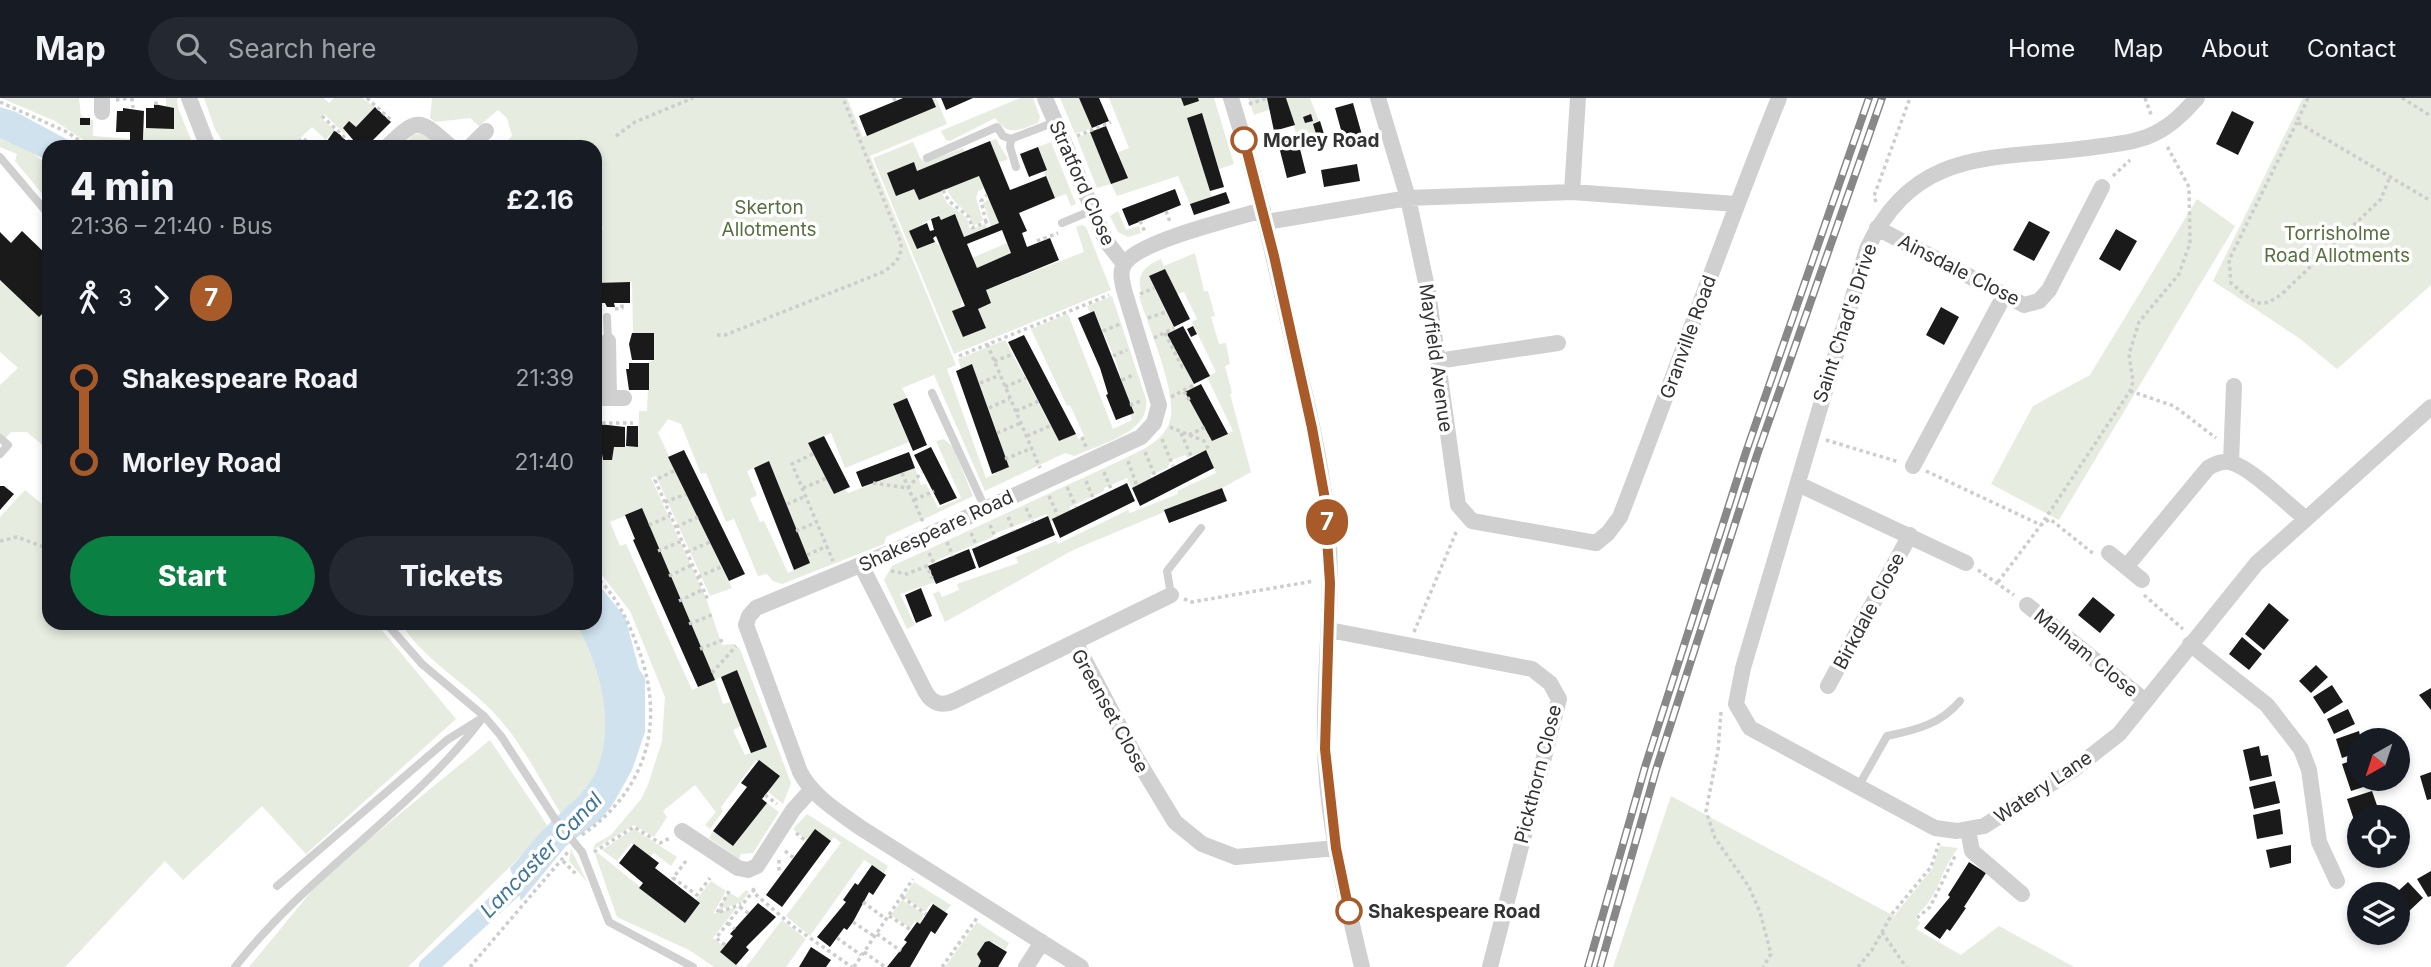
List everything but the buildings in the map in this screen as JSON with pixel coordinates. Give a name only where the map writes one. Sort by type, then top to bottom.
[{"type":"street","points":[[189,98],[205,140]]},
{"type":"street","name":"Stratford Close","points":[[1045,98],[1106,241],[1124,264]]},
{"type":"street","points":[[1231,98],[1265,216],[1312,428],[1328,530],[1330,583],[1325,749],[1336,848],[1362,967]]},
{"type":"street","name":"Mayfield Avenue","points":[[1378,98],[1408,198],[1427,292],[1458,505],[1464,515]]},
{"type":"street","points":[[1572,192],[1577,98]]},
{"type":"street","name":"Granville Road","points":[[1464,515],[1472,521],[1596,542],[1608,533],[1620,517],[1682,358],[1736,204],[1779,98]]},
{"type":"street","name":"Saint Chad's Drive","points":[[1798,484],[1810,435],[1867,249],[1879,224],[1906,191],[1956,166],[2028,152],[2128,143],[2160,132],[2181,116],[2197,98]]},
{"type":"street","points":[[394,140],[410,125],[421,123],[431,127],[444,140]]},
{"type":"street","points":[[477,140],[486,131]]},
{"type":"street","name":"Ainsdale Close","points":[[1879,224],[2024,305],[2039,301],[2049,290],[2102,187]]},
{"type":"street","points":[[1124,264],[1139,252],[1179,236],[1265,216],[1408,198],[1572,192],[1736,204]]},
{"type":"street","name":"Shakespeare Road","points":[[1082,967],[861,828],[812,789],[800,772],[746,625],[749,615],[756,608],[861,565],[1133,442],[1154,423],[1159,405],[1121,278],[1124,264]]},
{"type":"street","points":[[1913,466],[2005,294]]},
{"type":"street","points":[[608,341],[609,398]]},
{"type":"street","points":[[1437,361],[1558,343]]},
{"type":"street","points":[[2231,462],[2234,386]]},
{"type":"street","name":"Watery Lane","points":[[1736,704],[1749,728],[1935,828],[1968,830],[1984,826],[2073,770],[2119,734],[2190,639],[2257,563],[2431,407]]},
{"type":"street","points":[[2126,566],[2208,468],[2220,462],[2231,462],[2306,519]]},
{"type":"street","points":[[1736,704],[1798,484]]},
{"type":"street","name":"Birkdale Close","points":[[1798,484],[1966,564]]},
{"type":"street","name":"Birkdale Close","points":[[1828,686],[1910,536]]},
{"type":"street","points":[[2104,556],[2126,566],[2140,586]]},
{"type":"street","name":"Greenset Close","points":[[861,565],[930,700],[948,704],[1076,642],[1135,755],[1175,822],[1202,844],[1236,858],[1336,848]]},
{"type":"street","points":[[1076,642],[1171,595]]},
{"type":"street","name":"Malham Close","points":[[2027,606],[2144,700]]},
{"type":"street","name":"Pickthorn Close","points":[[1329,630],[1532,669],[1550,683],[1559,699],[1490,967]]},
{"type":"street","points":[[2190,639],[2267,705],[2287,727],[2301,749],[2309,770],[2319,842],[2337,881]]},
{"type":"street","points":[[682,831],[738,868],[748,870],[757,866],[793,810],[812,789]]},
{"type":"street","points":[[1968,830],[1972,851],[2022,894]]},
{"type":"street","points":[[1026,967],[1042,942]]},
{"type":"lane","points":[[927,158],[997,127],[1003,136],[1012,139],[1055,122]]},
{"type":"lane","points":[[1012,139],[1010,147],[1016,167]]},
{"type":"lane","points":[[0,157],[42,207]]},
{"type":"lane","points":[[1062,223],[1093,210]]},
{"type":"lane","points":[[607,317],[608,341]]},
{"type":"lane","points":[[932,393],[985,508]]},
{"type":"lane","points":[[0,438],[8,444],[0,454]]},
{"type":"lane","points":[[1171,595],[1167,571],[1201,528]]},
{"type":"lane","points":[[392,630],[422,664],[484,716],[501,736],[555,819],[584,855],[609,922],[693,967]]},
{"type":"lane","points":[[1858,787],[1887,736],[1917,730],[1948,716],[1960,701]]},
{"type":"lane","points":[[277,886],[446,740],[484,716]]},
{"type":"lane","points":[[235,967],[288,906],[458,752],[484,716]]},
{"type":"path","points":[[156,98],[156,104]]},
{"type":"path","points":[[368,98],[396,125]]},
{"type":"path","points":[[617,136],[635,122],[693,98]]},
{"type":"path","points":[[717,335],[725,335],[883,272],[894,265],[902,253],[901,243],[842,98]]},
{"type":"path","points":[[1250,103],[1267,98]]},
{"type":"path","points":[[1879,224],[1874,196],[1910,98]]},
{"type":"path","points":[[2308,98],[2229,261],[2231,283],[2249,299],[2262,305],[2270,304],[2381,199],[2389,178]]},
{"type":"path","points":[[2402,98],[2431,116]]},
{"type":"path","points":[[105,103],[129,99]]},
{"type":"path","points":[[127,108],[129,99]]},
{"type":"path","points":[[129,99],[133,108]]},
{"type":"path","points":[[0,102],[67,132],[79,140]]},
{"type":"path","points":[[322,116],[348,140]]},
{"type":"path","points":[[1073,138],[1111,122]]},
{"type":"path","points":[[2297,122],[2431,201]]},
{"type":"path","points":[[1998,582],[2041,525],[2130,391],[2133,382],[2129,354],[2139,322],[2179,274],[2190,243],[2189,187],[2160,132]]},
{"type":"path","points":[[2102,187],[2132,158],[2128,143]]},
{"type":"path","points":[[943,190],[949,201],[969,217],[972,228],[988,225],[981,201],[987,195]]},
{"type":"path","points":[[1166,211],[1171,226]]},
{"type":"path","points":[[1140,221],[1146,236]]},
{"type":"path","points":[[1136,295],[1154,288]]},
{"type":"path","points":[[959,356],[1114,293]]},
{"type":"path","points":[[622,303],[622,309]]},
{"type":"path","points":[[1144,320],[1166,312]]},
{"type":"path","points":[[1103,331],[1124,322]]},
{"type":"path","points":[[1150,340],[1174,328]]},
{"type":"path","points":[[1165,333],[1182,368],[1185,366]]},
{"type":"path","points":[[986,344],[1041,470]]},
{"type":"path","points":[[1113,356],[1133,348]]},
{"type":"path","points":[[994,361],[1014,354]]},
{"type":"path","points":[[980,383],[1000,375]]},
{"type":"path","points":[[1005,387],[1026,378]]},
{"type":"path","points":[[1168,398],[1194,386]]},
{"type":"path","points":[[1183,391],[1191,403]]},
{"type":"path","points":[[2130,391],[2174,407],[2221,442]]},
{"type":"path","points":[[989,408],[1010,399]]},
{"type":"path","points":[[1016,411],[1039,401]]},
{"type":"path","points":[[602,423],[634,423]]},
{"type":"path","points":[[997,433],[1021,423]]},
{"type":"path","points":[[1027,436],[1052,425]]},
{"type":"path","points":[[1166,425],[1204,441],[1209,450]]},
{"type":"path","points":[[1189,435],[1205,427]]},
{"type":"path","points":[[1180,431],[1191,456]]},
{"type":"path","points":[[1160,434],[1173,466]]},
{"type":"path","points":[[1810,435],[1913,466],[1967,488],[2041,525]]},
{"type":"path","points":[[1143,447],[1155,476]]},
{"type":"path","points":[[1005,459],[1032,448]]},
{"type":"path","points":[[813,454],[792,464],[835,566]]},
{"type":"path","points":[[1125,455],[1138,485]]},
{"type":"path","points":[[1101,466],[1111,489]]},
{"type":"path","points":[[674,471],[654,480],[708,600]]},
{"type":"path","points":[[908,488],[922,472]]},
{"type":"path","points":[[902,473],[924,523]]},
{"type":"path","points":[[1084,475],[1093,498]]},
{"type":"path","points":[[803,488],[827,478]]},
{"type":"path","points":[[873,483],[908,488]]},
{"type":"path","points":[[1066,483],[1076,507]]},
{"type":"path","points":[[914,500],[934,491]]},
{"type":"path","points":[[1047,492],[1058,516]]},
{"type":"path","points":[[664,503],[686,494]]},
{"type":"path","points":[[787,504],[806,496]]},
{"type":"path","points":[[1024,502],[1032,522]]},
{"type":"path","points":[[1409,644],[1464,515]]},
{"type":"path","points":[[649,525],[670,516]]},
{"type":"path","points":[[676,527],[698,517]]},
{"type":"path","points":[[1009,517],[1014,531]]},
{"type":"path","points":[[2041,525],[2050,519],[2104,556]]},
{"type":"path","points":[[796,531],[817,522]]},
{"type":"path","points":[[991,527],[996,539]]},
{"type":"path","points":[[0,541],[17,537],[42,546]]},
{"type":"path","points":[[973,537],[977,547]]},
{"type":"path","points":[[658,551],[682,541]]},
{"type":"path","points":[[687,552],[710,542]]},
{"type":"path","points":[[807,555],[827,546]]},
{"type":"path","points":[[949,547],[953,556]]},
{"type":"path","points":[[930,555],[934,564]]},
{"type":"path","points":[[1966,564],[1998,582],[2027,606]]},
{"type":"path","points":[[669,576],[693,565]]},
{"type":"path","points":[[698,577],[723,566]]},
{"type":"path","points":[[887,567],[895,573],[907,574],[927,566],[932,578]]},
{"type":"path","points":[[1171,595],[1192,602],[1314,581],[1330,583]]},
{"type":"path","points":[[576,841],[609,815],[644,761],[652,704],[649,676],[626,615],[602,585]]},
{"type":"path","points":[[2140,586],[2190,639]]},
{"type":"path","points":[[679,601],[704,589]]},
{"type":"path","points":[[689,624],[714,614]]},
{"type":"path","points":[[700,649],[723,640]]},
{"type":"path","points":[[712,673],[738,643]]},
{"type":"path","points":[[1736,704],[1722,707],[1718,750],[1706,811],[1715,838],[1749,887],[1760,912],[1771,954],[1763,967]]},
{"type":"path","points":[[765,795],[783,808]]},
{"type":"path","points":[[584,855],[634,827],[660,843]]},
{"type":"path","points":[[1857,967],[1892,914],[1931,867],[1940,842]]},
{"type":"path","points":[[470,967],[563,861],[570,848]]},
{"type":"path","points":[[1917,918],[1930,907],[1957,853]]},
{"type":"path","points":[[686,861],[673,878],[697,895],[710,878]]},
{"type":"path","points":[[725,945],[716,938],[754,889],[794,927],[853,967],[915,876]]},
{"type":"path","points":[[729,891],[717,913],[742,905]]},
{"type":"path","points":[[901,897],[926,914]]},
{"type":"path","points":[[863,902],[911,930]]},
{"type":"path","points":[[742,905],[749,914]]},
{"type":"path","points":[[942,967],[978,916]]},
{"type":"path","points":[[853,922],[901,951]]},
{"type":"path","points":[[728,923],[735,929]]},
{"type":"path","points":[[1882,932],[1906,967]]},
{"type":"path","points":[[837,938],[885,967]]},
{"type":"green space","points":[[1,98],[79,98],[81,116],[93,120],[93,136],[143,140],[84,140],[55,121]]},
{"type":"green space","points":[[166,98],[177,98],[178,108],[191,140],[143,140],[145,128],[173,128],[166,108]]},
{"type":"green space","points":[[204,98],[324,98],[329,103],[334,98],[362,98],[375,107],[356,127],[349,121],[343,128],[347,136],[324,114],[321,118],[337,132],[334,131],[327,140],[312,127],[298,140],[222,140]]},
{"type":"green space","name":"Skerton Allotments","points":[[432,98],[847,98],[863,137],[935,107],[932,98],[936,98],[947,124],[870,156],[956,365],[947,369],[986,478],[995,474],[1000,440],[972,364],[961,369],[958,359],[1005,340],[1059,441],[1076,434],[1079,439],[1084,436],[1031,329],[1068,314],[1113,429],[1132,420],[1116,361],[1094,311],[1090,313],[1087,306],[1112,296],[1146,399],[1141,421],[1110,442],[1075,456],[1065,453],[985,491],[934,375],[902,388],[907,398],[893,405],[909,442],[845,468],[831,433],[808,443],[834,494],[845,489],[848,493],[915,468],[921,485],[926,484],[938,508],[961,498],[936,441],[944,439],[953,447],[973,496],[886,537],[884,544],[782,584],[773,581],[767,574],[758,576],[734,519],[726,522],[706,473],[701,474],[681,424],[668,419],[658,433],[732,588],[710,596],[656,476],[651,478],[706,598],[722,645],[734,644],[740,649],[791,783],[783,804],[768,792],[780,775],[756,760],[721,807],[723,811],[710,829],[705,825],[716,812],[695,785],[663,811],[667,817],[654,837],[634,825],[593,850],[595,844],[611,835],[641,799],[662,741],[665,697],[630,611],[602,575],[602,454],[603,460],[612,460],[614,447],[638,446],[639,411],[647,411],[649,363],[654,360],[654,334],[633,333],[632,282],[602,283],[602,140],[508,140],[512,136],[507,118],[498,110],[479,126],[470,118],[435,122],[430,118]],"holes":[[[769,461],[810,563],[788,573],[764,521],[760,522],[750,499],[757,495],[747,471]],[[642,509],[715,680],[692,690],[626,544],[620,546],[610,522]],[[737,670],[767,746],[745,755],[733,730],[741,726],[730,702],[723,704],[715,680]]]},
{"type":"green space","points":[[1020,98],[1033,98],[1040,117],[1038,123],[1019,130],[1009,130],[995,118],[950,141],[946,140],[941,131]]},
{"type":"green space","points":[[1060,98],[1079,98],[1092,128],[1075,134]]},
{"type":"green space","points":[[1109,98],[1214,98],[1234,164],[1219,169],[1202,114],[1187,118],[1212,197],[1190,204],[1178,176],[1117,196],[1111,184],[1127,178],[1117,153],[1129,148]]},
{"type":"green space","points":[[1248,98],[1267,98],[1271,109],[1254,115]]},
{"type":"green space","points":[[1286,98],[1310,98],[1328,144],[1301,151]]},
{"type":"green space","name":"Torrisholme Road Allotments","points":[[2303,98],[2431,98],[2431,285],[2337,369],[2299,338],[2213,281]]},
{"type":"green space","points":[[422,132],[432,140],[408,140]]},
{"type":"green space","points":[[1090,132],[1111,184],[1097,188],[1077,138]]},
{"type":"green space","points":[[0,138],[29,150],[42,160],[42,194],[15,161],[17,154],[0,147]]},
{"type":"green space","points":[[996,139],[1008,159],[999,163],[990,141]]},
{"type":"green space","points":[[913,142],[920,158],[926,162],[963,148],[965,151],[917,171],[914,162],[914,189],[919,200],[941,191],[947,203],[967,218],[970,230],[985,224],[987,228],[964,237],[955,214],[941,220],[938,215],[910,231],[917,249],[935,242],[941,247],[962,299],[960,308],[953,311],[963,337],[986,328],[978,309],[991,303],[986,290],[1084,252],[1076,227],[1081,225],[1086,227],[1111,290],[954,354],[873,158]]},
{"type":"green space","points":[[1051,142],[1076,204],[1071,206],[1066,194],[1055,198],[1043,171],[1047,169],[1038,147]]},
{"type":"green space","points":[[979,176],[984,188],[978,191],[976,198],[983,220],[973,226],[947,189]]},
{"type":"green space","points":[[989,199],[999,223],[991,226],[983,203]]},
{"type":"green space","points":[[2197,199],[2235,226],[2059,520],[1991,484],[2033,406],[2090,375]]},
{"type":"green space","points":[[1118,211],[1126,230],[1139,226],[1141,233],[1128,237],[1118,232],[1110,216]]},
{"type":"green space","points":[[1007,243],[1011,253],[977,268],[972,258]]},
{"type":"green space","points":[[1195,253],[1204,291],[1208,291],[1215,316],[1211,317],[1219,344],[1226,343],[1230,364],[1225,366],[1232,393],[1230,394],[1251,472],[1222,488],[1073,550],[945,622],[933,594],[939,591],[942,597],[959,590],[957,584],[1018,563],[1016,557],[1056,541],[1058,544],[1128,510],[1130,513],[1178,494],[1177,491],[1216,473],[1206,450],[1187,458],[1185,455],[1170,461],[1168,468],[1150,475],[1152,479],[1132,488],[1127,478],[1070,507],[1071,511],[1050,522],[1047,514],[993,534],[993,537],[928,564],[935,582],[900,594],[915,625],[907,629],[884,580],[892,566],[1126,458],[1150,445],[1164,432],[1171,414],[1167,381],[1139,296],[1142,295],[1142,272],[1161,259],[1164,266]],"holes":[[[1165,269],[1177,294],[1184,292],[1197,319],[1192,322],[1216,372],[1207,377],[1233,431],[1213,441],[1186,392],[1195,387],[1168,334],[1175,330],[1149,277]]]},
{"type":"green space","points":[[0,280],[39,317],[42,314],[42,445],[27,432],[11,432],[0,444],[0,385],[18,368],[0,352]]},
{"type":"green space","points":[[25,490],[42,504],[42,630],[382,630],[456,719],[306,854],[262,806],[183,880],[165,861],[65,967],[0,967],[0,517]]},
{"type":"green space","points":[[406,630],[579,630],[598,675],[605,711],[605,730],[603,749],[592,781],[561,814],[509,730],[476,696],[419,647]]},
{"type":"green space","points":[[490,740],[547,825],[534,843],[408,967],[249,967],[324,876]]},
{"type":"green space","points":[[1671,796],[1894,916],[1932,869],[1940,846],[1958,848],[1930,900],[1915,917],[1920,923],[1916,929],[1961,955],[1999,926],[2074,967],[1613,967]]},
{"type":"green space","points":[[767,803],[779,812],[753,853],[741,854],[739,859],[709,838],[713,831],[733,846]]},
{"type":"green space","points":[[807,814],[888,866],[884,873],[864,860],[810,936],[786,916],[841,843],[834,837],[831,841],[815,829],[806,840],[793,829]]},
{"type":"green space","points":[[634,829],[677,857],[671,866],[654,853],[650,857],[631,843],[617,861],[602,850]]},
{"type":"green space","points":[[571,849],[587,882],[569,861]]},
{"type":"green space","points":[[598,853],[685,923],[700,904],[696,900],[711,881],[726,891],[713,914],[737,907],[713,938],[724,947],[720,952],[739,967],[714,967],[689,950],[617,917],[595,854]]},
{"type":"green space","points":[[914,882],[951,905],[945,912],[931,903],[925,912],[904,897]]},
{"type":"green space","points":[[746,890],[749,892],[742,902],[718,910],[729,892],[738,898]]},
{"type":"green space","points":[[902,900],[924,914],[920,924],[915,921],[910,928],[891,915]]},
{"type":"green space","points":[[782,920],[806,939],[786,967],[746,967]]},
{"type":"green space","points":[[977,922],[1009,943],[1005,950],[994,943],[985,942],[977,954],[981,961],[978,967],[945,967]]},
{"type":"water","points":[[0,107],[16,112],[68,140],[42,140],[42,158],[0,138]]},
{"type":"water","points":[[602,589],[625,617],[639,669],[645,678],[645,732],[632,770],[613,804],[601,819],[566,846],[521,901],[510,868],[589,784],[603,749],[605,711],[602,693],[592,657],[579,630],[602,630]]},
{"type":"waterway","name":"Lancaster Canal","points":[[428,967],[535,868]]},
{"type":"railway","points":[[1588,967],[1645,767],[1746,452],[1869,98]]},
{"type":"railway","points":[[1600,967],[1656,770],[1757,455],[1882,98]]},
{"type":"bus line","name":"7","points":[[1244,140],[1274,256],[1324,494],[1330,583],[1325,749],[1336,848],[1349,911]]},
{"type":"place","name":"Morley Road","points":[[1244,140]]},
{"type":"place","name":"Shakespeare Road","points":[[1349,911]]}]
